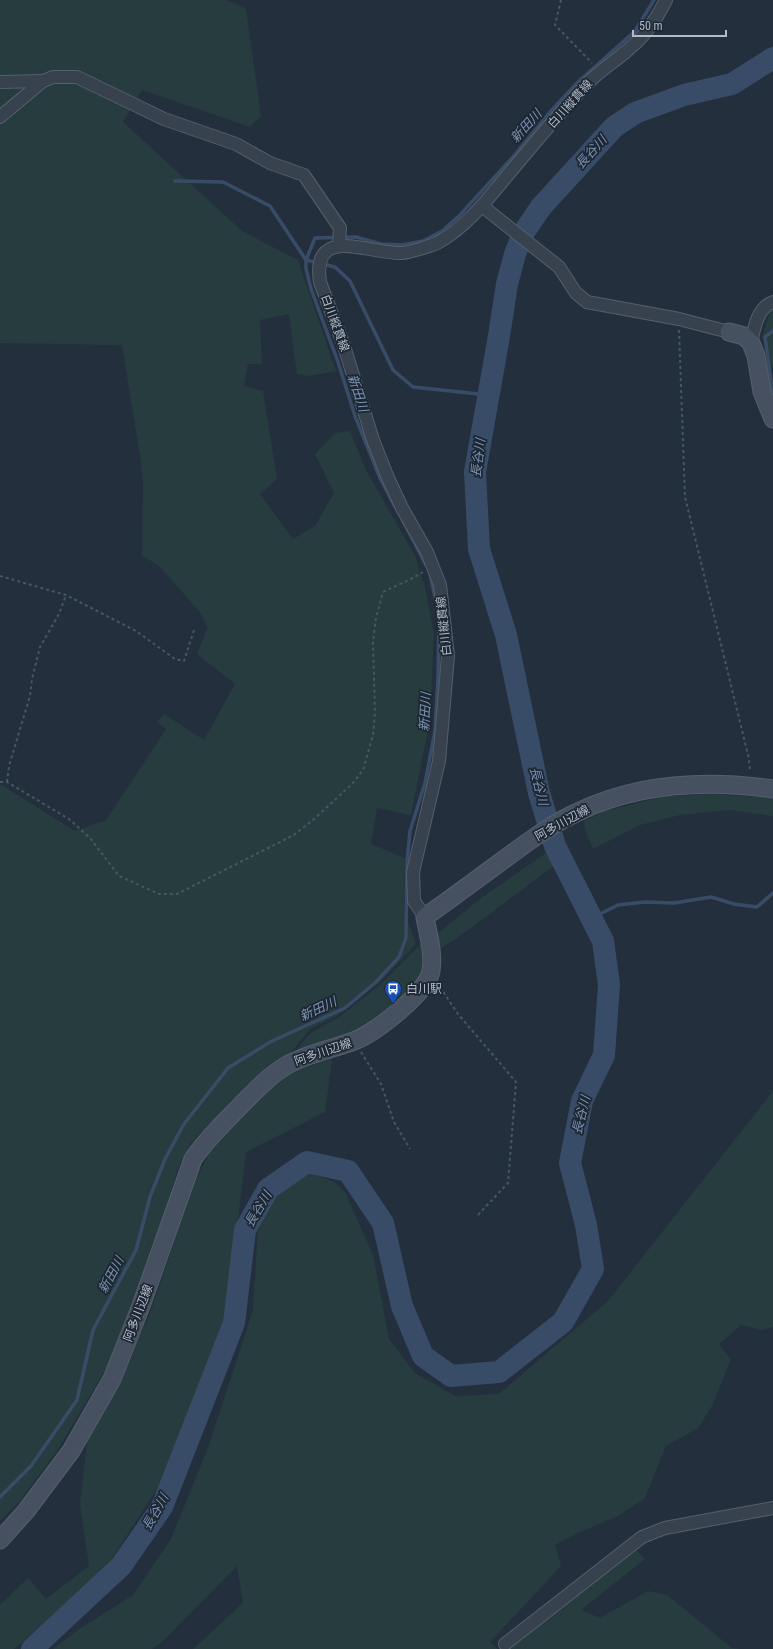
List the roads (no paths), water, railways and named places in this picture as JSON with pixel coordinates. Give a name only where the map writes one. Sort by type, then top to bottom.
[{"type":"main road","points":[[729,332],[744,336],[751,344],[756,356],[762,392],[773,420]]},
{"type":"main road","name":"阿多川辺線","points":[[0,1540],[26,1511],[71,1451],[112,1379],[141,1306],[193,1159],[204,1142],[273,1073],[289,1063],[315,1052],[355,1041],[372,1032],[418,993],[431,973],[430,948],[425,917],[539,834],[580,811],[619,796],[649,790],[701,785],[751,786],[773,789]]},
{"type":"street","name":"白川縦貫線","points":[[425,917],[414,901],[412,872],[439,761],[448,656],[440,585],[427,552],[402,508],[388,478],[373,440],[344,346],[320,282],[321,263],[327,252],[340,238],[403,253],[438,243],[459,229],[482,206],[539,138],[591,80],[640,38],[654,20],[666,0]]},
{"type":"street","points":[[0,117],[43,81],[53,77],[77,78],[164,119],[236,144],[270,164],[304,175],[340,238]]},
{"type":"street","points":[[0,82],[43,81]]},
{"type":"street","points":[[482,206],[560,267],[576,293],[586,302],[679,319],[729,332]]},
{"type":"street","points":[[751,344],[754,326],[761,312],[773,302]]},
{"type":"street","points":[[505,1644],[642,1537],[665,1528],[773,1508]]},
{"type":"waterway","name":"新田川","points":[[395,507],[380,478],[355,416],[338,362],[311,289],[306,269],[306,260],[315,238],[356,237],[381,244],[402,245],[423,241],[442,231],[460,215],[578,82],[635,31],[654,0]]},
{"type":"waterway","name":"長谷川","points":[[32,1649],[121,1566],[162,1507],[234,1323],[245,1230],[268,1189],[307,1162],[348,1171],[383,1223],[402,1306],[423,1356],[451,1376],[499,1372],[563,1322],[593,1269],[586,1225],[570,1163],[582,1101],[604,1055],[609,985],[603,941],[555,846],[539,793],[506,635],[479,549],[475,472],[507,284],[515,254],[524,232],[541,207],[614,127],[635,113],[684,95],[732,84],[773,58]]},
{"type":"waterway","points":[[175,181],[223,182],[270,206],[306,260],[335,267],[350,281],[393,370],[413,387],[488,395]]},
{"type":"waterway","points":[[773,331],[765,337],[773,396]]},
{"type":"waterway","name":"新田川","points":[[402,519],[426,565]]},
{"type":"waterway","name":"新田川","points":[[430,574],[436,602]]},
{"type":"waterway","name":"新田川","points":[[0,1497],[31,1466],[77,1400],[93,1330],[136,1250],[150,1197],[165,1159],[184,1124],[228,1068],[272,1041],[345,1008],[376,982],[399,957],[406,938],[407,862],[410,831],[425,783],[435,731],[439,623]]},
{"type":"waterway","points":[[592,918],[618,905],[645,902],[674,903],[711,897],[734,904],[757,907],[773,893]]},
{"type":"place","name":"白川駅","points":[[393,1004]]}]
